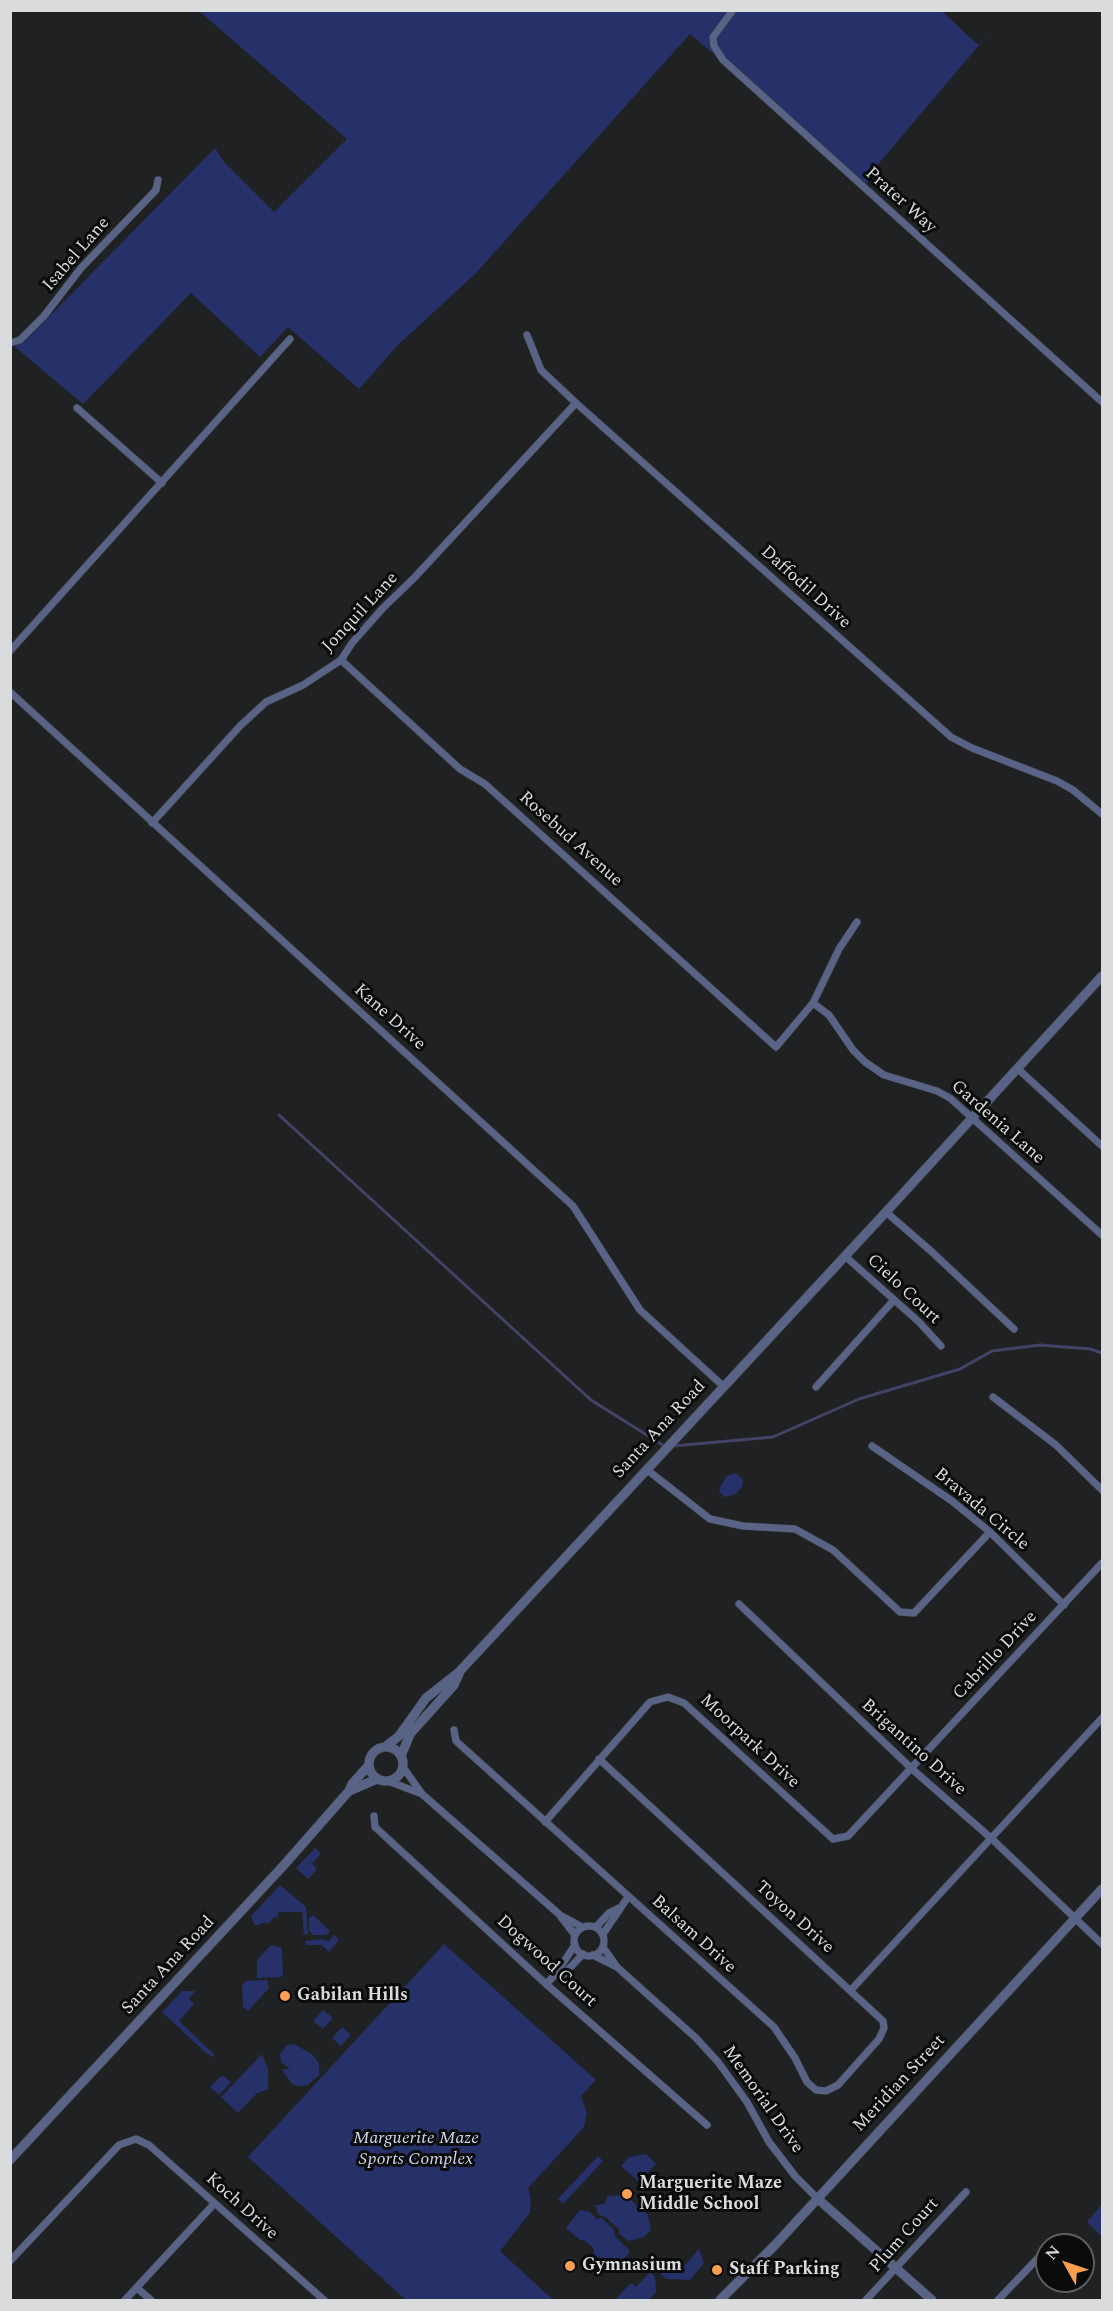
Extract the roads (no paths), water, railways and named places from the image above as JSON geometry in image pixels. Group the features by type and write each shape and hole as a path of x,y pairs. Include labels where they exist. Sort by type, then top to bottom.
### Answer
{"street":[{"name":"Prater Way","path":"733,10 713,37 715,50 723,60 1102,402"},
{"name":"Isabel Lane","path":"10,343 20,340 44,316 81,268 156,190 158,180"},
{"name":"Daffodil Drive","path":"527,335 541,370 951,736 972,748 1057,781 1073,790 1102,814"},
{"path":"10,651 290,339"},
{"name":"Jonquil Lane","path":"153,823 240,726 266,702 303,685 341,660 352,643 383,608 415,577 576,403"},
{"path":"77,408 162,483"},
{"name":"Rosebud Avenue","path":"341,660 460,769 485,784 776,1047 813,1003"},
{"name":"Kane Drive","path":"10,692 573,1206 640,1310 723,1386"},
{"path":"813,1003 839,948 857,922"},
{"name":"Santa Ana Road","path":"10,2160 284,1865 349,1791 352,1784 369,1765 372,1754 399,1736 426,1698 459,1672 1102,976"},
{"name":"Gardenia Lane","path":"813,1003 829,1015 853,1050 865,1062 884,1075 943,1094 1102,1235"},
{"path":"1017,1068 1102,1146"},
{"path":"886,1212 1014,1329"},
{"name":"Cielo Court","path":"845,1256 919,1322 941,1346"},
{"path":"816,1387 893,1300"},
{"path":"993,1396 1056,1445 1102,1490"},
{"name":"Bravada Circle","path":"872,1446 952,1501 990,1533 1064,1605"},
{"path":"646,1469 710,1519 743,1526 795,1529 833,1550 900,1612 914,1613 990,1533"},
{"name":"Cabrillo Drive","path":"912,1769 1102,1563"},
{"name":"Brigantino Drive","path":"739,1604 912,1769 992,1839 1102,1944"},
{"name":"Santa Ana Road","path":"401,1756 410,1734 454,1684 459,1672"},
{"name":"Moorpark Drive","path":"545,1822 650,1702 668,1697 684,1703 834,1839 848,1836 912,1769"},
{"path":"851,1990 1102,1718"},
{"name":"Balsam Drive","path":"454,1730 456,1741 774,2027 795,2058 807,2082"},
{"path":"384,1747 393,1748 401,1756 403,1767 422,1794 560,1914 582,1927 596,1927 603,1934"},
{"name":"Toyon Drive","path":"599,1759 883,2021 884,2028 879,2039 838,2085 826,2091 816,2090 807,2082"},
{"path":"369,1765 370,1771 377,1779 422,1794"},
{"path":"388,1781 398,1776 403,1767"},
{"name":"Santa Ana Road","path":"349,1791 377,1779"},
{"name":"Dogwood Court","path":"374,1816 375,1827 546,1984 707,2126"},
{"name":"Meridian Street","path":"720,2301 818,2199 1102,1889"},
{"path":"617,1967 603,1947 603,1934 628,1897"},
{"path":"596,1927 609,1913 621,1907"},
{"path":"546,1984 555,1975 575,1945 575,1935 560,1914"},
{"path":"575,1935 582,1927"},
{"path":"575,1945 583,1954 593,1955 617,1967"},
{"path":"593,1955 603,1947"},
{"path":"555,1975 564,1974 583,1954"},
{"name":"Memorial Drive","path":"617,1967 696,2038 718,2062 747,2102 769,2142 795,2176 932,2301"},
{"name":"Koch Drive","path":"10,2261 119,2145 136,2139 149,2145 324,2301"},
{"name":"Plum Court","path":"866,2301 966,2192"},
{"path":"125,2301 214,2204"},
{"path":"998,2301 1035,2261"},
{"path":"137,2288 151,2301"}],"waterway":[{"path":"279,1115 591,1400 666,1447"},
{"path":"673,1446 773,1437 859,1399 960,1369 992,1351 1040,1345 1090,1349 1102,1353"}],"place":[{"name":"Gabilan Hills","path":"285,1996"},
{"name":"Marguerite Maze Middle School","path":"627,2194"},
{"name":"Gymnasium","path":"570,2266"},
{"name":"Staff Parking","path":"717,2270"}],"park label":[{"name":"Marguerite Maze Sports Complex","path":"416,2149"}]}
